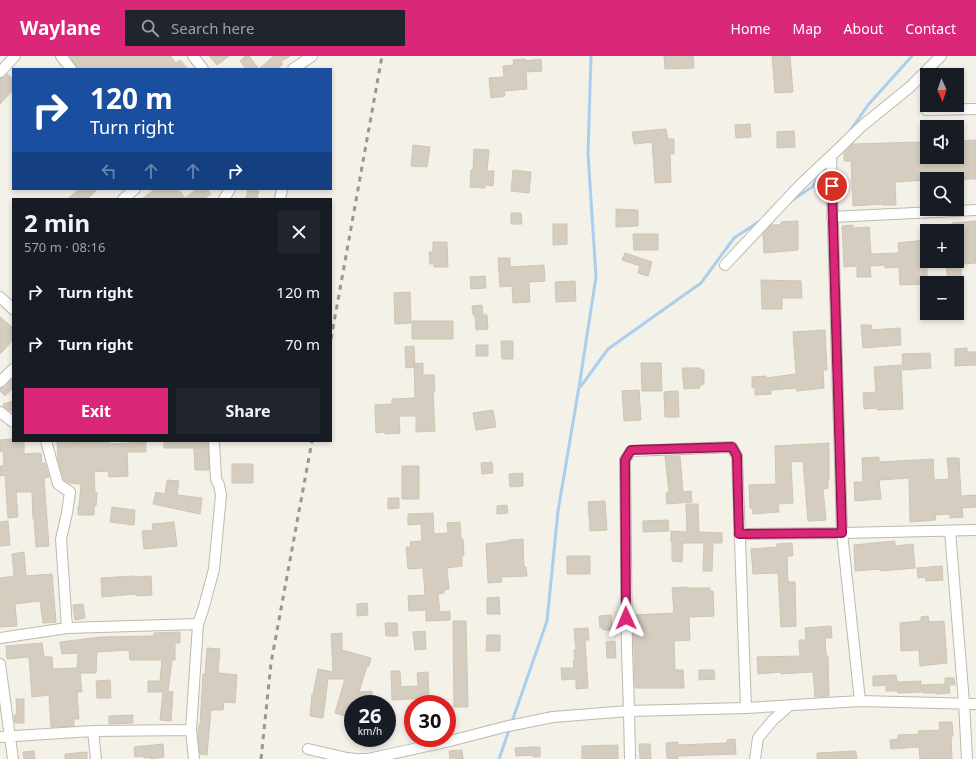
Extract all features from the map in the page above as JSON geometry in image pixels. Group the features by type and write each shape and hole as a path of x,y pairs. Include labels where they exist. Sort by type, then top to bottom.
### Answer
{"street":[{"path":"0,72 15,56"},
{"path":"61,56 70,68"},
{"path":"193,56 202,68"},
{"path":"294,68 312,56"},
{"path":"725,265 800,185 862,126 910,87 941,56"},
{"path":"964,109 976,109"},
{"path":"831,156 842,533 860,701"},
{"path":"123,198 134,190"},
{"path":"832,216 976,210"},
{"path":"0,297 12,307"},
{"path":"0,382 12,370"},
{"path":"0,412 12,421"},
{"path":"46,442 58,484 70,492 68,512 61,539 67,628"},
{"path":"195,759 191,730 198,624 214,569 221,495 220,485 216,479 214,442"},
{"path":"630,759 626,650 625,460 631,450 732,447 737,456 746,708"},
{"path":"739,534 976,530"},
{"path":"950,531 967,759"},
{"path":"0,638 67,628 198,624"},
{"path":"0,664 5,736 13,759"},
{"path":"362,759 450,742 515,724 553,717 629,711 746,708 860,701 976,704"},
{"path":"755,759 758,738 773,720 790,705"},
{"path":"5,736 93,731 191,730"},
{"path":"93,731 96,759"},
{"path":"308,749 358,759"}],"building":[{"path":"69,56 170,56 176,63 180,60 187,68 77,68"},
{"path":"209,56 229,56 217,65"},
{"path":"245,56 249,56 258,68 245,68 240,61"},
{"path":"274,56 290,56 281,62 283,64 278,68 260,68"},
{"path":"664,56 693,56 694,68 665,69"},
{"path":"772,56 790,56 793,92 775,93"},
{"path":"525,59 525,61 541,59 542,71 526,72 527,89 504,91 505,96 491,98 489,78 504,77 503,66 514,65 513,60"},
{"path":"7,74 12,78 12,91 0,104 0,78"},
{"path":"750,124 751,137 736,138 735,125"},
{"path":"666,129 668,139 674,139 674,154 670,154 671,182 655,183 652,142 634,144 632,132"},
{"path":"794,131 795,147 777,148 777,132"},
{"path":"976,140 976,179 964,179 964,172 920,172 920,180 895,182 896,205 882,204 853,206 851,161 844,161 844,153 852,144 920,142 920,164 964,164 964,141"},
{"path":"413,145 430,147 427,167 411,166"},
{"path":"474,149 489,150 487,171 494,171 493,186 485,185 485,188 470,187 471,170 473,170"},
{"path":"513,170 531,172 529,193 511,191"},
{"path":"78,190 97,190 88,198 69,198"},
{"path":"154,190 179,190 185,198 143,198"},
{"path":"196,190 208,190 211,194 205,198 185,198"},
{"path":"248,190 259,190 257,198 246,198"},
{"path":"616,209 638,210 638,226 616,227"},
{"path":"511,213 521,213 522,224 511,224"},
{"path":"798,221 798,250 764,253 763,234 771,225 781,225 781,222"},
{"path":"976,221 976,263 964,264 964,224 952,223"},
{"path":"553,224 567,224 567,244 553,245"},
{"path":"853,225 853,228 869,227 871,254 899,253 898,243 920,241 920,268 927,268 927,276 920,276 920,284 900,285 899,267 885,268 885,265 870,266 871,277 857,277 857,266 844,267 842,226"},
{"path":"633,234 658,234 658,250 634,250"},
{"path":"433,242 447,242 448,267 434,267 434,264 430,264 429,252 433,252"},
{"path":"625,253 652,262 648,276 638,273 640,266 622,260"},
{"path":"498,258 510,258 510,267 544,265 545,281 529,282 530,302 513,303 512,286 500,287"},
{"path":"947,268 961,268 962,276 947,276"},
{"path":"485,276 486,288 471,289 470,277"},
{"path":"761,280 801,281 802,298 782,298 782,309 762,309"},
{"path":"575,281 576,301 556,302 555,282"},
{"path":"410,292 411,323 395,324 394,293"},
{"path":"482,305 483,315 487,315 488,329 476,330 475,315 473,315 472,306"},
{"path":"0,317 12,327 12,341 0,354"},
{"path":"412,321 453,321 453,339 412,339"},
{"path":"861,325 871,325 872,330 900,328 901,345 863,348"},
{"path":"825,330 827,370 823,370 824,388 797,391 796,388 771,390 771,394 755,395 755,387 752,388 752,377 766,376 766,378 796,374 793,332"},
{"path":"501,341 513,341 513,359 502,359"},
{"path":"476,345 488,345 488,356 476,356"},
{"path":"414,346 415,367 406,368 405,347"},
{"path":"967,348 967,352 976,352 976,365 955,366 955,349"},
{"path":"930,353 931,368 903,370 902,354"},
{"path":"423,363 423,375 434,375 435,391 433,391 435,431 416,432 416,416 399,416 400,433 376,433 375,405 392,404 392,399 415,398 414,364"},
{"path":"641,363 661,363 662,391 642,391"},
{"path":"901,365 903,409 864,409 863,393 876,392 874,367"},
{"path":"682,368 700,368 700,370 704,370 704,384 700,385 700,388 684,389"},
{"path":"12,379 12,389 5,396 0,391 0,388 5,387"},
{"path":"639,390 641,420 624,421 622,391"},
{"path":"678,391 679,417 665,417 664,392"},
{"path":"12,401 12,411 4,407 3,404"},
{"path":"493,410 496,427 476,430 473,413"},
{"path":"12,439 12,442 24,442 24,454 41,453 42,464 45,463 49,477 44,478 49,546 36,547 32,492 16,492 18,517 8,518 5,475 0,476 0,466 4,466 3,451 0,452 0,440"},
{"path":"57,442 110,442 110,444 146,442 146,452 127,452 128,476 109,477 108,471 94,472 95,492 97,493 96,506 94,505 94,515 78,515 81,484 69,483 64,480 58,460"},
{"path":"164,442 208,442 209,470 195,470 194,448 164,448"},
{"path":"829,443 828,488 823,489 826,520 808,521 803,461 791,462 793,503 778,504 779,512 753,514 752,508 750,508 749,485 776,484 775,446"},
{"path":"665,456 680,456 683,492 691,491 692,502 667,504 666,493 669,493"},
{"path":"879,457 879,462 933,459 934,480 949,479 947,458 959,458 961,496 976,495 976,507 962,508 963,517 950,518 950,514 935,515 936,520 910,522 909,478 879,480 881,499 855,501 854,482 863,482 862,458"},
{"path":"492,462 493,473 482,474 481,463"},
{"path":"232,464 253,464 253,483 232,483"},
{"path":"402,466 419,466 419,499 402,499"},
{"path":"523,473 523,486 510,487 509,474"},
{"path":"167,480 179,481 177,495 202,498 200,514 153,504 156,492 165,494"},
{"path":"388,498 399,498 399,508 388,509"},
{"path":"605,501 607,530 590,531 588,502"},
{"path":"686,504 698,504 699,532 722,533 722,543 713,543 712,571 703,571 704,543 683,543 682,562 672,561 671,531 687,532"},
{"path":"507,505 508,513 497,514 497,506"},
{"path":"112,507 135,510 134,525 110,522"},
{"path":"433,513 434,534 448,533 447,523 460,522 461,539 463,539 464,555 462,556 462,566 447,568 449,589 444,590 444,593 438,594 440,612 450,611 450,620 426,621 426,610 409,611 408,596 425,595 423,568 408,569 406,547 411,547 410,542 422,541 421,524 408,525 408,514"},
{"path":"668,520 669,531 643,532 643,521"},
{"path":"8,521 10,545 0,546 0,522"},
{"path":"174,522 177,546 144,549 142,531 153,530 152,524"},
{"path":"523,539 524,567 526,567 527,576 501,577 502,582 488,583 486,544"},
{"path":"895,541 895,546 913,544 915,568 881,571 881,569 855,571 854,545"},
{"path":"792,543 793,556 787,556 788,582 795,582 796,626 781,627 778,573 753,574 751,549 777,547 777,544"},
{"path":"24,552 26,576 52,574 56,622 43,623 40,601 15,604 17,626 0,627 0,578 14,576 12,554"},
{"path":"567,556 590,556 590,574 567,574"},
{"path":"942,566 943,580 926,581 925,577 918,578 917,568"},
{"path":"151,576 152,595 137,596 136,594 102,597 101,578"},
{"path":"672,588 710,588 710,591 713,591 714,616 689,617 690,640 674,641 675,670 683,670 684,688 635,688 633,615 674,613"},
{"path":"499,597 500,614 487,614 487,598"},
{"path":"367,603 368,615 357,616 357,604"},
{"path":"83,604 85,618 75,620 73,605"},
{"path":"611,615 612,630 603,630 602,627 600,628 599,616"},
{"path":"928,616 929,622 944,621 947,663 920,666 919,650 901,651 900,623 921,621 921,617"},
{"path":"453,621 466,621 468,707 456,707 456,695 454,695"},
{"path":"385,623 397,623 398,636 386,636"},
{"path":"831,626 832,638 825,638 826,656 828,656 829,696 815,697 813,672 758,674 757,657 800,656 799,640 806,640 805,628"},
{"path":"588,628 589,640 585,640 588,688 576,689 576,679 562,680 561,668 574,668 574,650 576,650 574,629"},
{"path":"425,631 426,649 415,650 413,632"},
{"path":"180,632 180,643 175,643 175,660 172,660 168,691 173,692 171,721 160,720 163,692 148,692 148,681 160,681 162,660 130,660 129,650 97,652 96,673 80,673 82,692 77,692 79,719 74,719 74,726 51,727 49,695 32,697 29,657 7,659 6,646 42,643 44,657 52,657 53,669 77,668 78,653 62,654 60,642 101,637 154,636 154,633"},
{"path":"342,633 342,650 371,658 359,692 372,691 372,695 344,695 344,716 335,713 345,679 328,679 323,718 310,716 312,694 313,695 318,669 333,672 331,634"},
{"path":"487,635 500,635 500,651 486,651"},
{"path":"615,641 616,658 607,658 606,642"},
{"path":"207,648 220,649 218,673 237,675 235,703 224,702 223,710 211,710 207,755 200,754 198,735 203,674 205,674"},
{"path":"699,670 714,670 715,679 699,680"},
{"path":"391,671 400,671 401,687 418,686 417,673 428,672 429,695 404,695 404,699 396,700 396,695 392,695"},
{"path":"896,675 897,682 921,681 921,692 898,693 898,691 886,691 886,685 873,686 873,676"},
{"path":"945,678 954,678 955,685 949,685 950,693 922,693 922,685 945,684"},
{"path":"110,680 111,698 97,698 96,681"},
{"path":"16,699 24,699 24,723 15,723 14,715 17,715"},
{"path":"133,715 133,723 109,724 109,716"},
{"path":"939,722 952,722 952,759 920,759 919,747 891,749 890,740 898,739 898,735 919,734 918,731 940,730"},
{"path":"735,739 736,754 678,756 678,759 667,759 666,743 678,742 678,745 727,743 727,740"},
{"path":"163,744 164,757 150,759 150,757 144,758 143,756 135,757 134,747"},
{"path":"639,744 650,744 651,759 640,759"},
{"path":"618,745 618,759 582,759 582,746"},
{"path":"540,747 540,757 533,757 533,755 516,756 515,748"},
{"path":"462,750 463,759 450,759 449,751"},
{"path":"34,751 35,759 24,759 23,752"},
{"path":"856,751 857,759 817,759 817,753"},
{"path":"87,752 87,759 65,759 65,754"}],"waterway":[{"path":"499,759 547,621 558,511 596,277 588,154 591,56"},
{"path":"850,131 868,105 912,56"},
{"path":"791,201 812,187 827,166"},
{"path":"581,386 608,349 701,283 734,238 760,221"}],"railway":[{"path":"332,333 382,56"},
{"path":"261,759 271,663 312,442"}],"route":[{"path":"626,618 625,460 631,450 732,447 737,456 739,534 842,533 832,186"}]}
